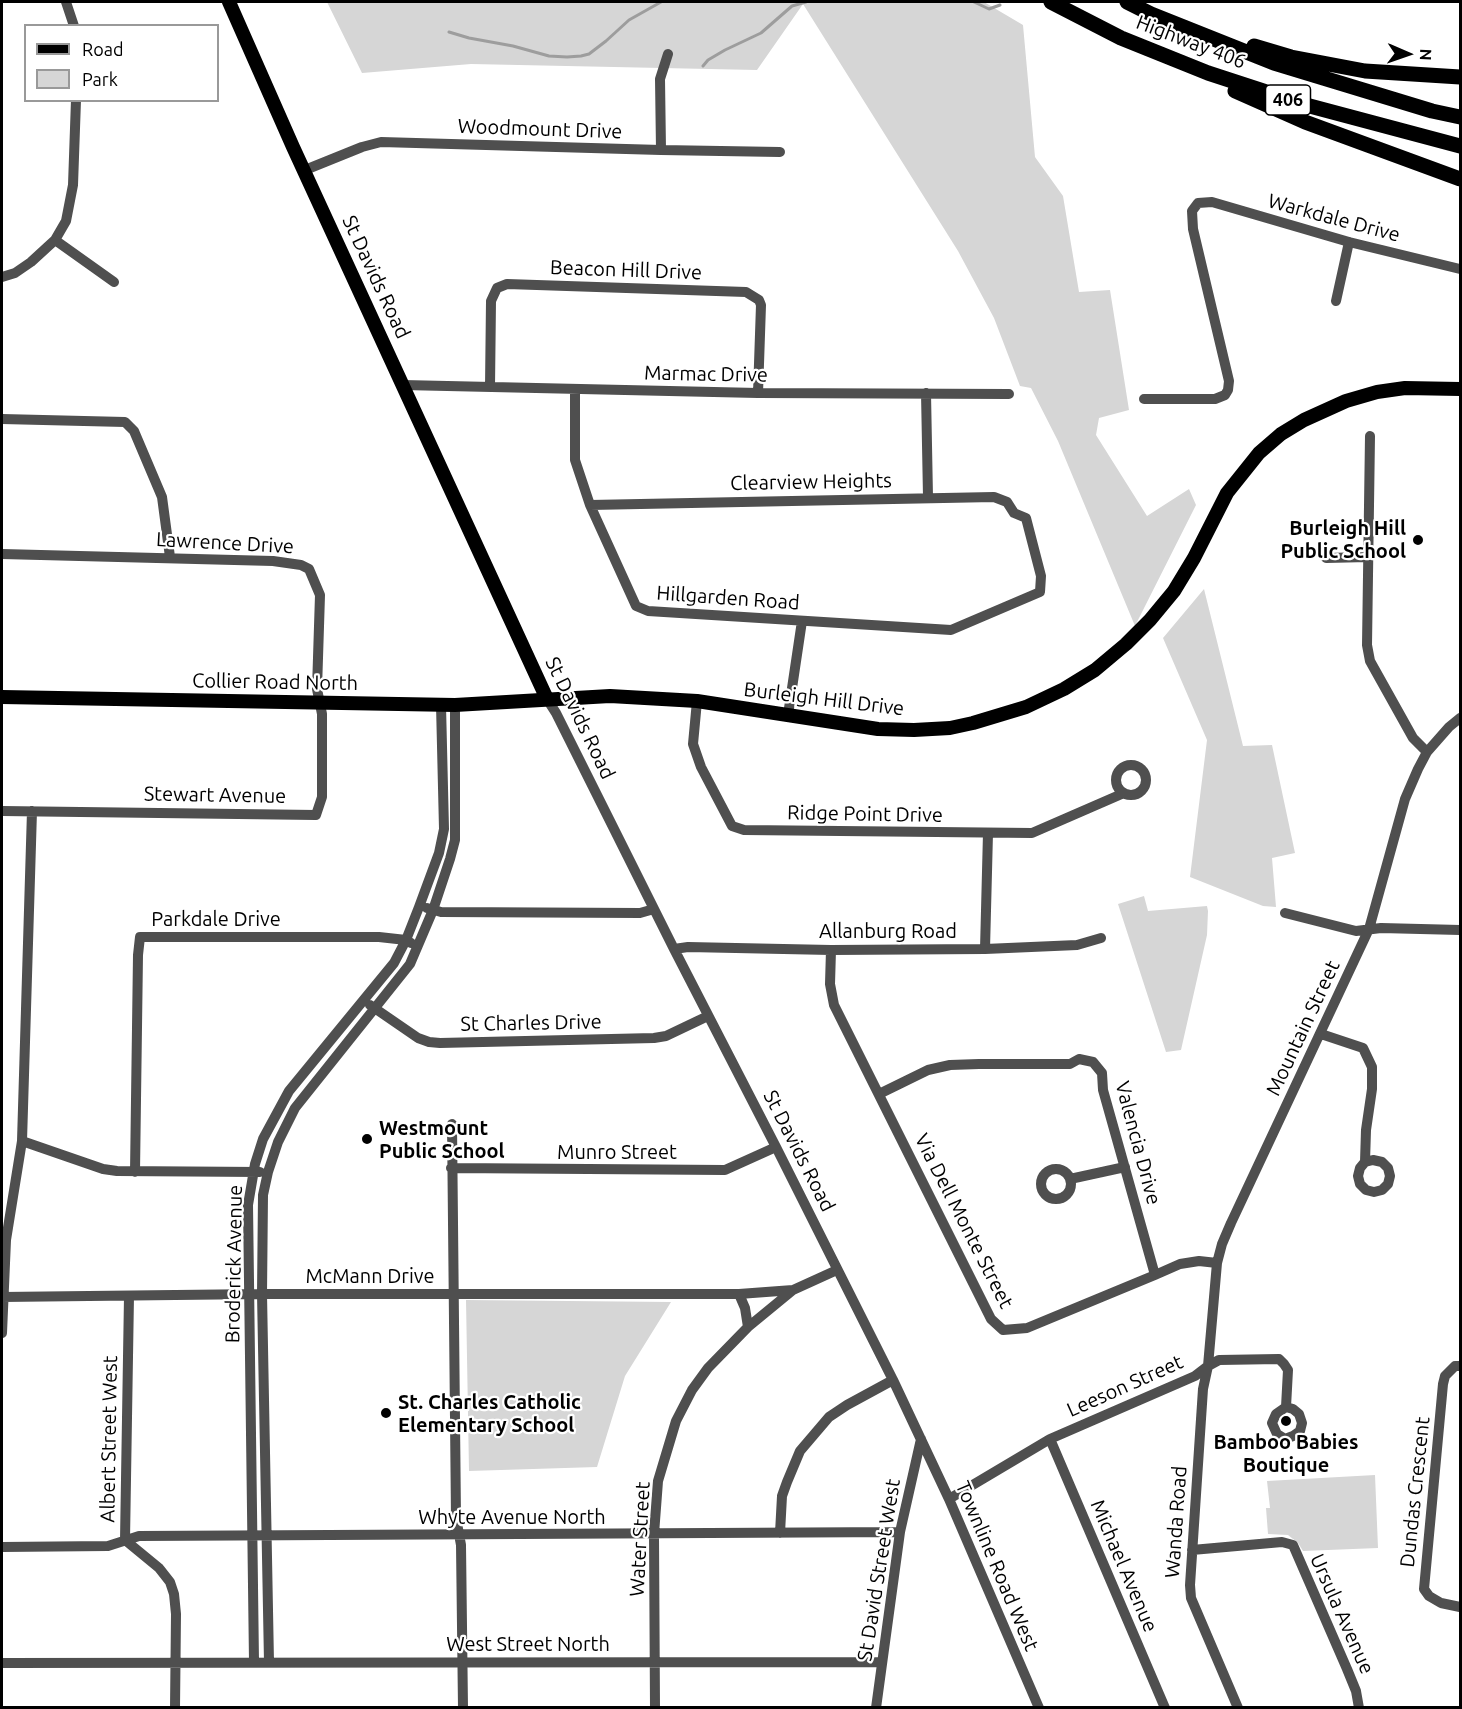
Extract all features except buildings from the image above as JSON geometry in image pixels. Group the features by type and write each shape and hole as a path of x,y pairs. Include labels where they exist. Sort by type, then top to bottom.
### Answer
{"highway":[{"name":"Highway 406","path":"1051,2 1120,38 1208,73 1306,105 1461,146"},
{"name":"Highway 406","path":"1127,2 1151,14 1274,63 1432,111 1461,117"},
{"path":"1151,14 1291,57 1365,71 1461,77"},
{"path":"1120,38 1305,122 1461,178"}],"main road":[{"name":"St Davids Road","path":"229,2 547,699"},
{"name":"Burleigh Hill Drive","path":"547,699 610,696 697,701 878,729 914,730 950,728 1026,708 1095,670 1150,620 1174,591 1194,558 1227,492 1259,453 1281,434 1304,420 1346,401 1377,392 1405,388 1461,389"},
{"name":"Collier Road North","path":"2,697 441,705 547,699"}],"street":[{"path":"66,2 73,24"},
{"path":"661,150 660,79 668,54"},
{"path":"2,277 15,273 32,262 56,240 66,221 73,185 76,102"},
{"name":"Woodmount Drive","path":"305,170 362,147 381,142 780,152"},
{"name":"Warkdale Drive","path":"1144,399 1215,399 1225,395 1228,390 1229,381 1193,230 1192,211 1198,203 1212,202 1349,242 1461,269"},
{"path":"56,240 114,282"},
{"path":"1336,301 1349,242"},
{"name":"Beacon Hill Drive","path":"490,387 491,301 497,288 507,284 746,292 759,300 761,305 758,393"},
{"name":"Marmac Drive","path":"404,385 758,393 1009,394"},
{"name":"Hillgarden Road","path":"575,390 575,460 590,505 636,606 648,611 951,630 1040,592"},
{"path":"926,393 928,497"},
{"path":"2,419 125,422 134,431 162,497 170,557"},
{"path":"1370,436 1367,645 1370,661 1413,738 1427,752"},
{"name":"Clearview Heights","path":"590,505 994,497 1007,502 1014,513 1026,518 1041,576 1040,592"},
{"name":"Lawrence Drive","path":"2,555 170,557 273,561 301,565 309,569 320,595 317,689 320,703"},
{"path":"1326,558 1368,557"},
{"path":"788,715 802,621"},
{"name":"St Davids Road","path":"547,699 776,1147 921,1439"},
{"name":"Ridge Point Drive","path":"697,701 693,744 701,768 732,826 744,830 1037,832 1124,793"},
{"name":"Stewart Avenue","path":"2,811 316,814 322,797 320,703"},
{"name":"Broderick Avenue","path":"254,1662 248,1205 257,1156 263,1139 289,1091 394,963 420,907 441,846 444,829 441,705"},
{"name":"Broderick Avenue","path":"269,1662 262,1294 263,1195 278,1142 295,1108 403,975 433,910 455,840 455,705"},
{"name":"Mountain Street","path":"1208,1366 1217,1263 1222,1244 1369,929 1405,799 1418,769 1427,752 1449,727 1461,718"},
{"path":"2,1333 6,1240 22,1141 32,812"},
{"path":"985,949 988,833"},
{"path":"420,907 441,912 640,913 654,909"},
{"path":"1285,913 1356,931 1369,929 1461,930"},
{"name":"Parkdale Drive","path":"135,1172 140,937 379,937 406,940 418,945"},
{"name":"Allanburg Road","path":"674,949 687,947 831,950 985,949 1077,945 1101,938"},
{"name":"Via Dell Monte Street","path":"831,950 830,984 834,1005 991,1319 1003,1330 1027,1328 1180,1264 1199,1261 1217,1263"},
{"name":"St Charles Drive","path":"364,999 418,1038 440,1043 654,1038 666,1036 708,1016"},
{"path":"1321,1034 1363,1048 1372,1067 1365,1162"},
{"name":"Valencia Drive","path":"879,1094 928,1070 950,1065 1070,1064 1080,1059 1093,1062 1102,1073 1103,1090 1155,1275"},
{"path":"452,1124 456,1518 461,1545 463,1707"},
{"path":"22,1141 103,1169 135,1172 268,1172"},
{"name":"Munro Street","path":"451,1168 725,1170 776,1147"},
{"path":"1070,1179 1125,1167"},
{"name":"Water Street","path":"655,1707 654,1534 658,1481 676,1421 708,1368 748,1326 793,1290 837,1270"},
{"name":"McMann Drive","path":"2,1297 250,1294 739,1294 793,1290"},
{"path":"739,1294 745,1308 748,1326"},
{"name":"Albert Street West","path":"129,1296 125,1540 159,1568 170,1582 174,1594 176,1614 175,1707"},
{"name":"Leeson Street","path":"949,1499 1050,1439 1195,1376 1219,1360 1279,1359 1288,1370 1286,1407"},
{"name":"Wanda Road","path":"1208,1366 1203,1389 1191,1598 1238,1707"},
{"name":"Dundas Crescent","path":"1461,1366 1455,1366 1445,1376 1443,1384 1424,1589 1429,1596 1441,1603 1461,1607"},
{"path":"780,1533 782,1496 800,1451 811,1436 829,1417 893,1380"},
{"name":"Townline Road West","path":"921,1439 1039,1707"},
{"name":"St David Street West","path":"876,1707 900,1532 921,1439"},
{"name":"Michael Avenue","path":"1050,1439 1165,1707"},
{"name":"Whyte Avenue North","path":"2,1547 108,1546 139,1536 900,1532"},
{"name":"Ursula Avenue","path":"1192,1550 1282,1542 1293,1545 1356,1691 1359,1707"},
{"name":"West Street North","path":"2,1663 882,1662"}],"green space":[{"path":"327,2 984,2 1023,25 1035,157 1063,196 1079,292 1110,290 1129,410 1099,418 1096,435 1147,516 1189,489 1196,505 1135,626 1058,441 1031,388 1020,386 994,318 958,251 803,4 757,70 471,64 362,73"},
{"path":"1204,589 1243,746 1272,745 1295,853 1272,858 1276,907 1263,906 1190,877 1207,740 1163,638"},
{"path":"1144,896 1148,911 1207,906 1207,935 1181,1050 1166,1052 1118,904"},
{"path":"466,1300 671,1302 625,1376 597,1467 469,1471"},
{"path":"1375,1475 1378,1548 1303,1551 1298,1543 1288,1535 1268,1534 1266,1508 1270,1508 1267,1481"}],"waterway":[{"path":"449,32 549,56 581,56 589,54 629,20 661,2"},
{"path":"703,66 708,60 725,50 761,33 792,6 806,2"},
{"path":"974,2 989,9 1000,5"}],"place":[{"name":"Burleigh Hill Public School","path":"1418,540"},
{"name":"Westmount Public School","path":"367,1139"},
{"name":"St. Charles Catholic Elementary School","path":"386,1413"},
{"name":"Bamboo Babies Boutique","path":"1286,1421"}]}
